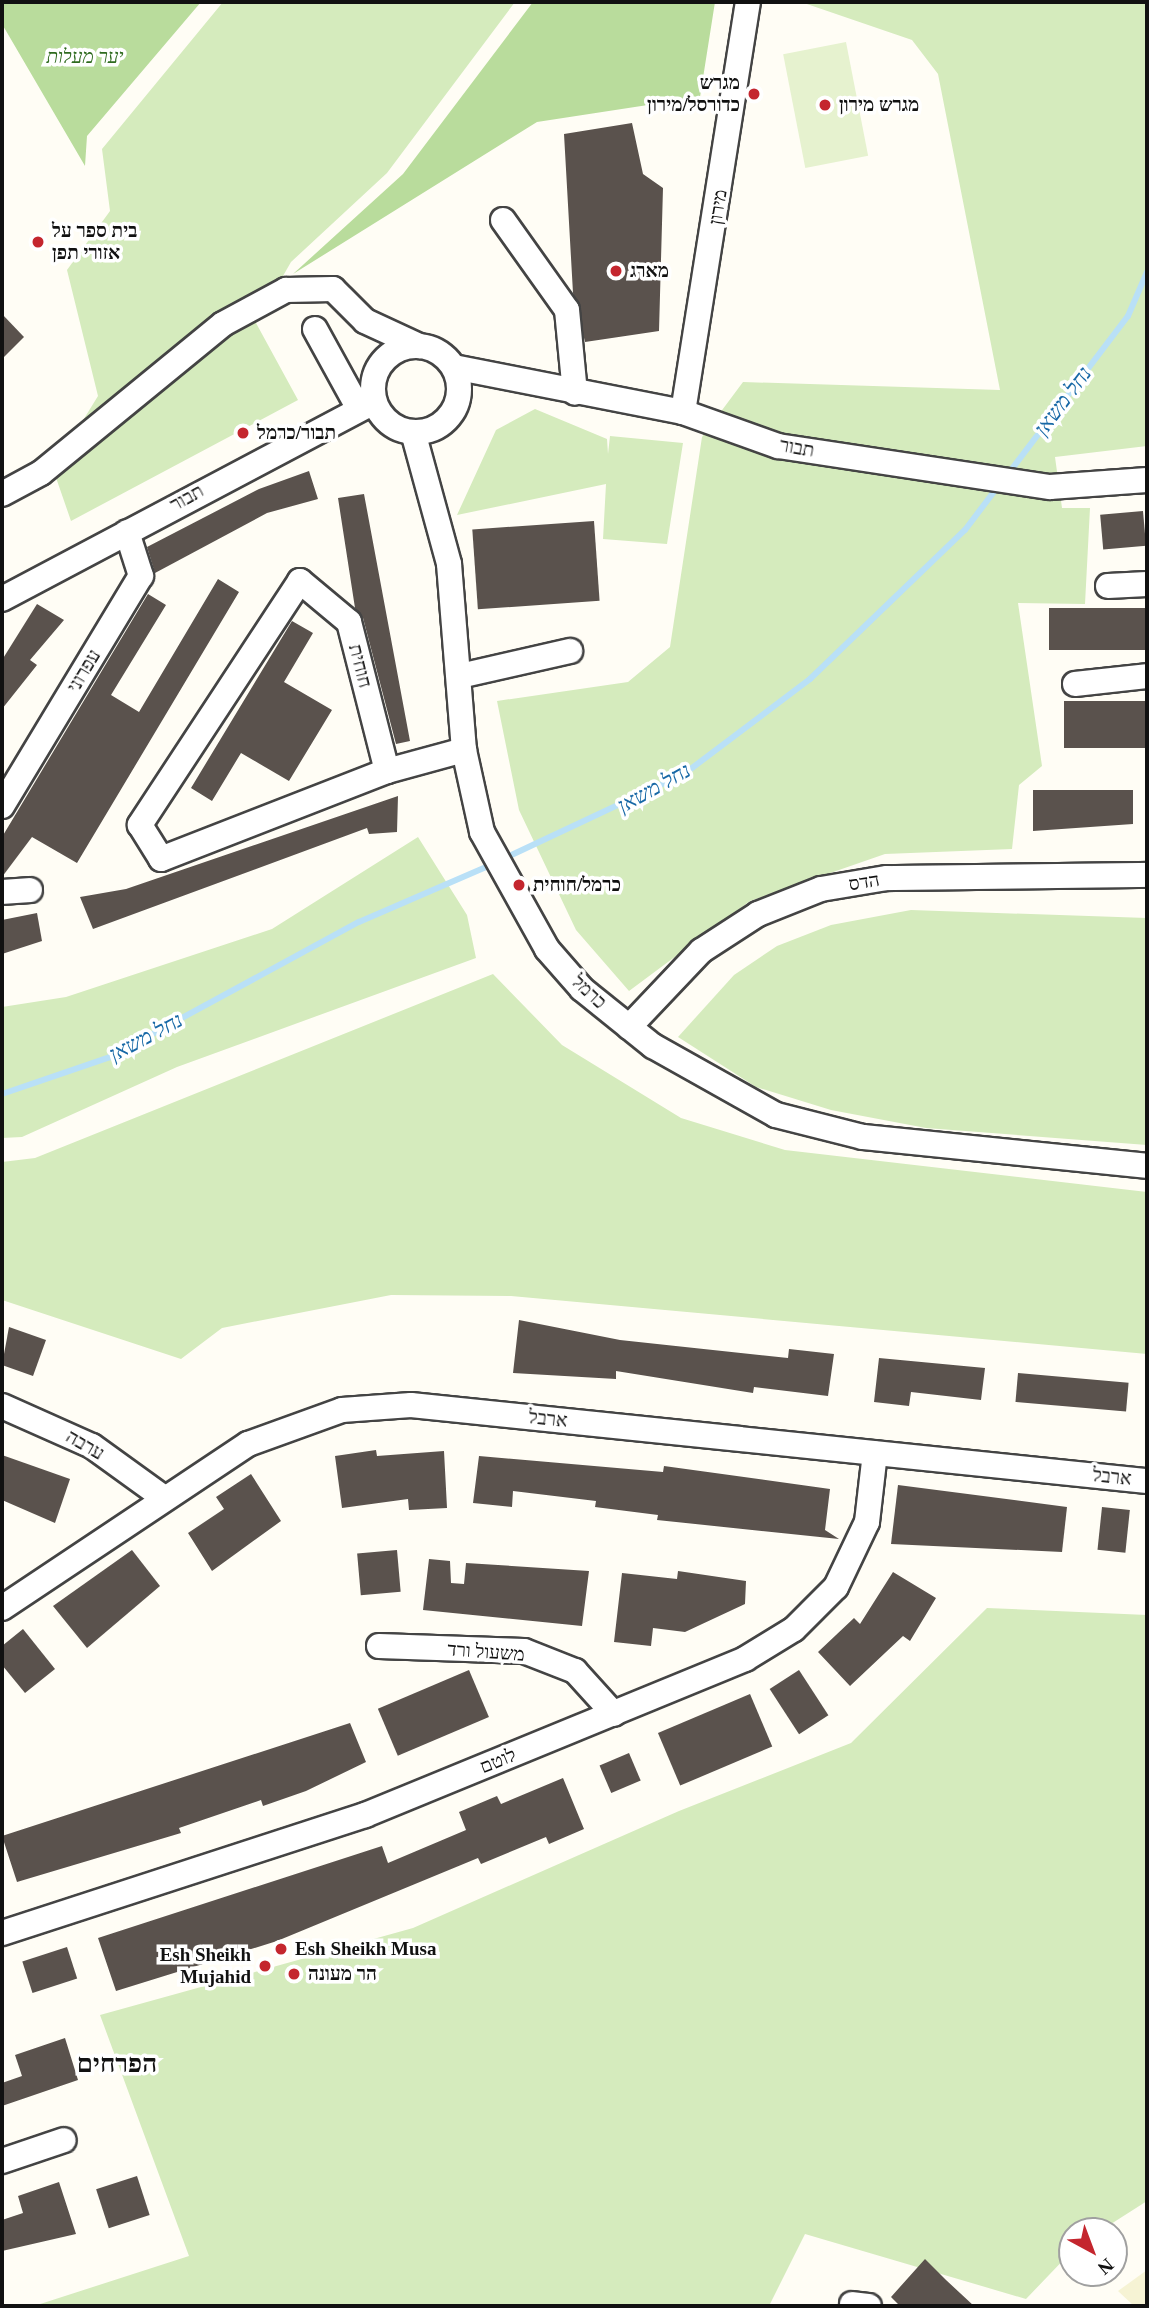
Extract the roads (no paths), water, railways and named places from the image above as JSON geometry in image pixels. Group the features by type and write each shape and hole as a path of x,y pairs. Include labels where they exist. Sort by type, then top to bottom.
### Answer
{"street":[{"name":"מירון","path":"683,412 748,2"},
{"path":"503,220 567,310 575,393"},
{"path":"2,494 41,472 253,303 310,285 333,289 365,321 419,346 454,367 459,393 449,417 413,432 389,424 366,406 315,329"},
{"path":"365,321 375,374"},
{"path":"366,406 375,374 392,353 419,346"},
{"name":"תבור","path":"454,367 575,393 683,412 778,446 1050,487 1147,480"},
{"name":"תבור","path":"2,599 366,406"},
{"name":"כרמל","path":"413,432 449,564 464,751 482,832 547,949 582,989 629,1027 720,1089 776,1115 863,1137 1147,1166"},
{"name":"עפרוני","path":"2,806 141,576 127,532"},
{"name":"חוחית","path":"300,581 349,622 387,771 161,859 140,825 300,581"},
{"path":"1108,586 1147,584"},
{"path":"460,676 570,651"},
{"path":"1075,684 1147,676"},
{"path":"387,771 464,751"},
{"name":"הדס","path":"629,1027 701,951 758,914 821,889 887,878 1147,875"},
{"path":"2,892 30,890"},
{"name":"ארבל","path":"2,1608 161,1496 291,1423 342,1410 411,1405 1147,1481"},
{"name":"ערבה","path":"2,1406 92,1446 161,1496"},
{"name":"לוטם","path":"2,1933 365,1815 745,1659 794,1629 836,1587 867,1522 875,1453"},
{"name":"משעול ורד","path":"379,1646 524,1651 575,1671 614,1714"},
{"path":"2,2161 65,2140"}],"waterway":[{"name":"נחל משאן","path":"1008,474 1128,316 1147,272"},
{"name":"נחל משאן","path":"503,859 684,774 810,679 965,530 999,485"},
{"name":"נחל משאן","path":"2,1094 110,1057 359,922 493,864"}],"place":[{"name":"מגרש כדורסל/מירון","path":"754,94"},
{"name":"מגרש מירון","path":"825,105"},
{"name":"בית ספר על אזורי תפן","path":"38,242"},
{"name":"מארג","path":"616,271"},
{"name":"תבור/כרמל","path":"243,433"},
{"name":"כרמל/חוחית","path":"519,885"},
{"name":"Esh Sheikh Musa","path":"281,1949"},
{"name":"Esh Sheikh Mujahid","path":"265,1966"},
{"name":"הר מעונה","path":"294,1974"}],"district":[{"name":"הפרחים","path":"117,2064"}],"park label":[{"name":"יער מעלות","path":"85,57"}]}
